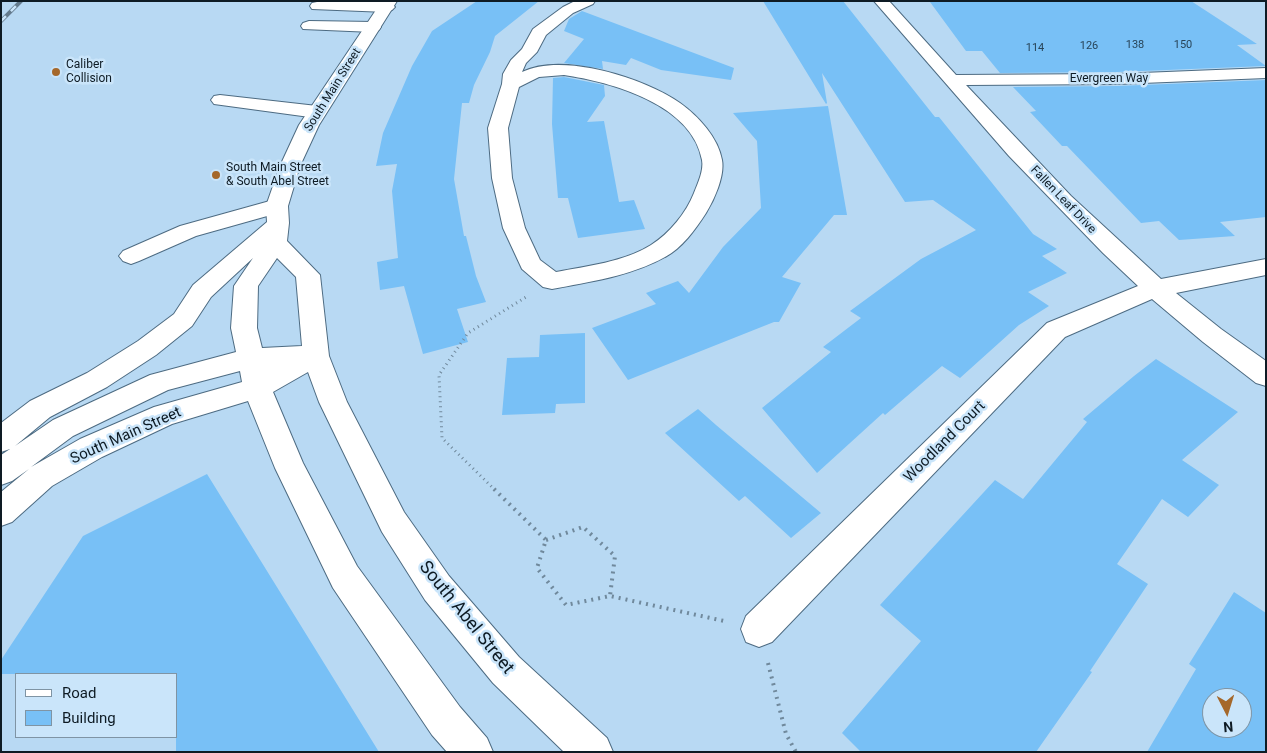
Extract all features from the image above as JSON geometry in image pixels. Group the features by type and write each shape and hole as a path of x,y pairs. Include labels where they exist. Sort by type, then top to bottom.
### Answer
{"street":[{"path":"511,84 535,72 564,70 587,72 640,87 680,111 701,133 713,161 704,197 690,222 657,252 601,271 552,281 530,264 514,228 502,178 498,128 511,84 512,74 519,60 529,52 539,32 568,10 588,1"},
{"name":"Fallen Leaf Drive","path":"881,1 1103,242 1154,289 1266,376"},
{"path":"317,6 388,4"},
{"name":"South Main Street","path":"254,373 244,328 246,286 277,224 290,166 309,124 388,4"},
{"path":"309,26 373,27"},
{"path":"529,52 542,63 564,70"},
{"name":"Evergreen Way","path":"952,80 1126,79 1266,73"},
{"path":"220,100 317,112"},
{"path":"131,256 188,231 277,224"},
{"path":"277,224 308,275 316,356"},
{"path":"1,440 40,409 97,380 147,348 183,320 202,292 277,224"},
{"name":"Woodland Court","path":"759,628 1056,330 1154,289 1266,267"},
{"name":"South Main Street","path":"1,512 41,477 92,448 254,373 316,356"},
{"name":"South Abel Street","path":"316,356 333,402 393,522 437,588 506,670 592,752"},
{"path":"254,373 290,468 345,577 446,721 473,752"},
{"name":"South Main Street","path":"1,472 64,428 160,382 254,373"}],"path":[{"path":"546,540 442,438 439,375 468,333 552,281"},
{"path":"546,540 583,527 615,556 610,596"},
{"path":"546,540 537,568 566,605 610,596 759,628 786,734 796,752"}],"building":[{"path":"477,1 539,1 495,36 490,52 474,85 469,103 462,103 454,179 464,236 466,236 476,276 486,302 457,309 468,342 423,354 404,286 380,290 377,262 398,258 392,191 397,164 376,166 383,133 412,66 432,31"},
{"path":"763,1 843,1 935,117 939,117 1033,234 1057,249 1042,256 1067,273 1028,292 1049,306 1019,325 960,378 942,366 885,415 883,413 817,473 762,408 831,352 823,347 861,318 850,311 921,259 976,230 933,200 905,202 822,73 826,104"},
{"path":"1191,1 1257,44 1237,45 1266,66 1117,72 1000,73 982,51 966,51 930,2"},
{"path":"582,11 734,68 731,80 661,70 631,58 626,65 602,61 603,69 564,63 584,39 564,31 569,19"},
{"path":"564,77 604,85 605,96 587,122 604,121 619,202 634,200 645,229 578,238 568,198 558,198 552,124 553,78"},
{"path":"1266,80 1266,217 1220,222 1235,236 1179,240 1159,221 1141,223 1067,146 1062,146 1030,112 1036,111 1013,87 1117,86"},
{"path":"828,106 847,215 834,215 782,277 801,283 779,322 774,322 628,380 592,328 656,304 646,293 678,281 689,293 723,247 761,208 757,141 733,113"},
{"path":"585,333 585,403 556,404 555,413 502,415 507,358 539,357 540,335"},
{"path":"1156,359 1238,412 1182,460 1219,485 1188,517 1162,499 1117,564 1148,584 1090,671 1092,672 1036,752 861,752 842,733 921,641 880,605 995,480 1023,499 1087,422 1083,419"},
{"path":"698,409 821,513 791,538 745,496 739,501 665,433"},
{"path":"207,474 379,752 176,752 176,738 178,738 178,673 1,674 1,660 83,536"},
{"path":"1234,592 1266,613 1266,752 1147,752 1196,669 1189,664"}],"railway":[{"path":"1,21 21,1"}],"place":[{"name":"Caliber Collision","path":"56,72"},
{"name":"South Main Street & South Abel Street","path":"216,175"}]}
